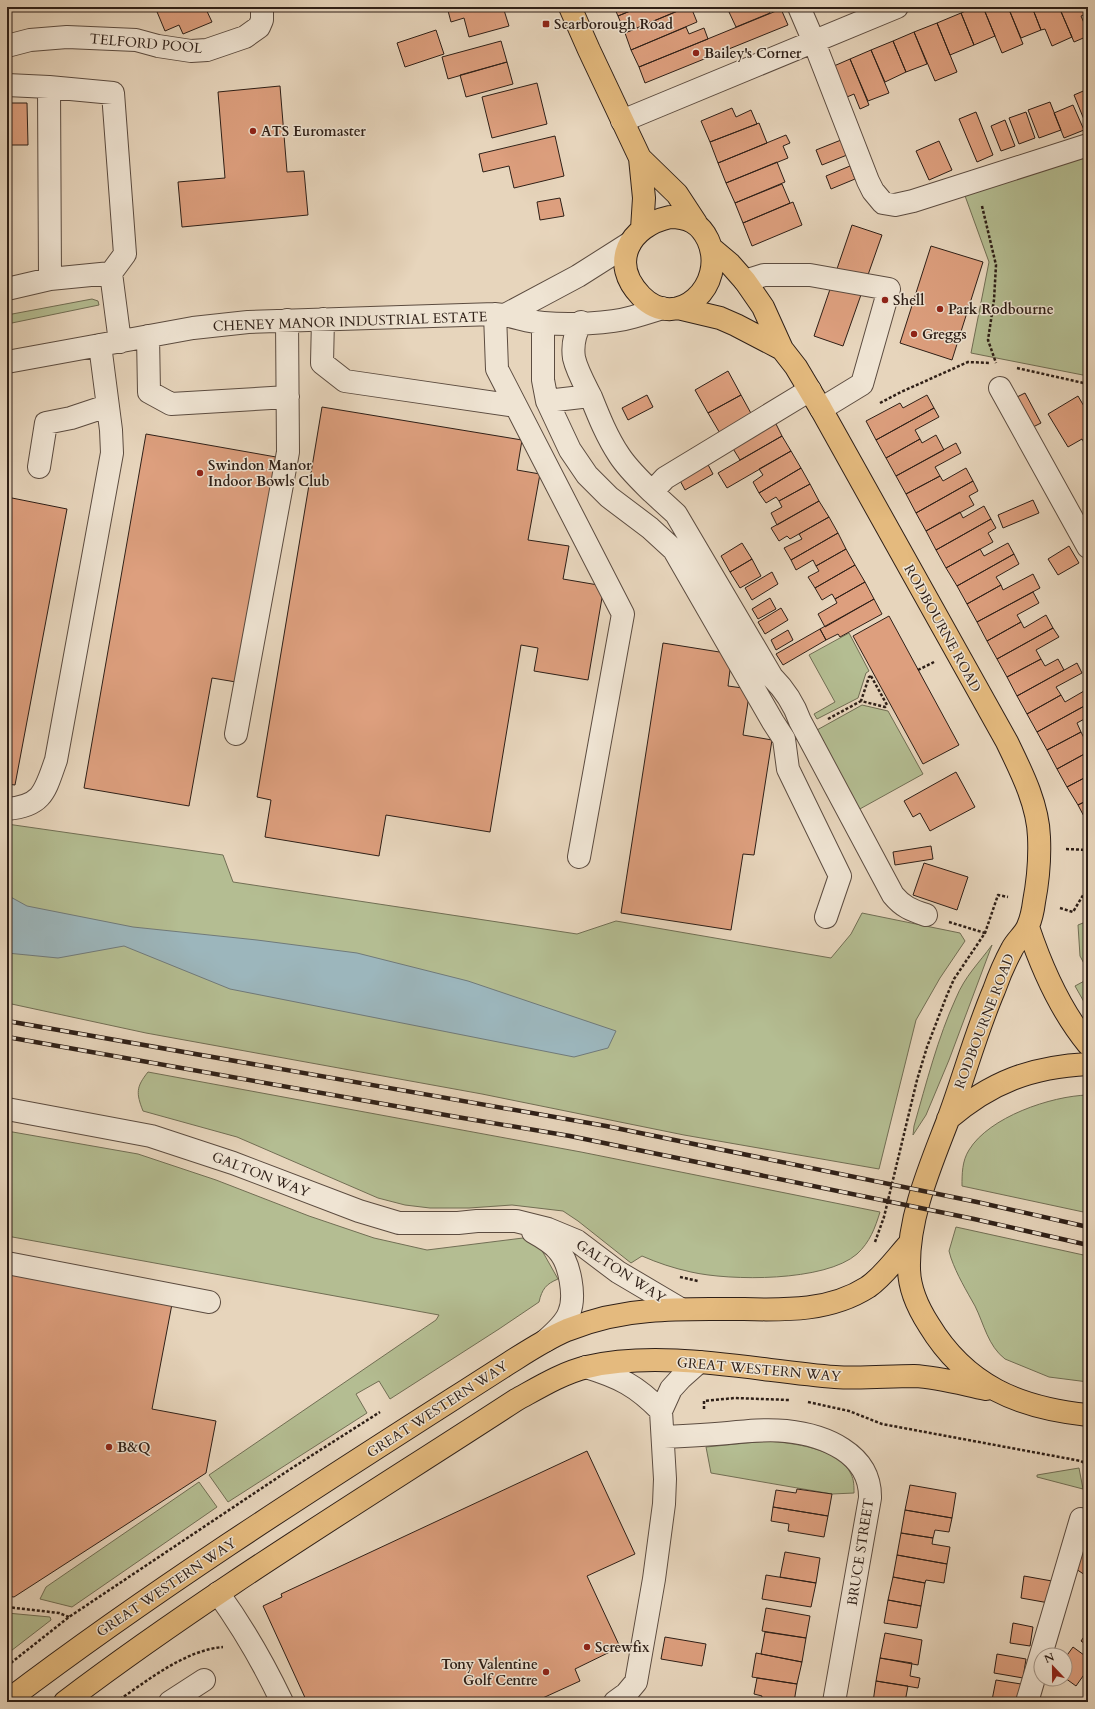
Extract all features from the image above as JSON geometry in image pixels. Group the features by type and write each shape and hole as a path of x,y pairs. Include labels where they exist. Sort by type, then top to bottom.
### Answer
{"main road":[{"path":"570,7 640,158 677,194 702,230 711,248 713,259 710,281 704,290 688,304 670,308 651,304 635,289 629,279 626,261 636,236 644,198 640,158"},
{"path":"636,236 650,223 670,217 681,217 696,223"},
{"name":"RODBOURNE ROAD","path":"711,248 730,264 745,281 763,307 782,348 821,409 996,721 1018,766 1032,803 1040,836 1034,902 1028,927 1013,948 988,1003 929,1169 910,1243 908,1270 911,1287 919,1308 936,1336 963,1369 999,1392"},
{"name":"RODBOURNE ROAD","path":"670,308 720,318 782,348"},
{"name":"RODBOURNE ROAD","path":"1028,927 1036,951 1057,997 1070,1020 1088,1044"},
{"path":"948,1119 968,1102 983,1092 1004,1082 1051,1067 1088,1064"},
{"name":"GREAT WESTERN WAY","path":"7,1701 100,1631 198,1564 509,1363 544,1342 568,1330 623,1314 679,1308 803,1309 839,1301 870,1285 910,1243"},
{"name":"GREAT WESTERN WAY","path":"65,1702 143,1645 292,1544 516,1400 552,1381 586,1367 617,1362 699,1362 834,1377 927,1377 999,1392"},
{"path":"999,1392 1030,1404 1088,1415"}],"street":[{"name":"TELFORD POOL","path":"7,46 30,40 67,37 136,40 158,46 191,51 207,50 245,37 259,27 262,20 262,7"},
{"path":"799,7 868,181 873,191 883,203 895,205 907,202 1088,145"},
{"path":"622,121 897,7"},
{"path":"7,85 113,93 125,254 111,273 107,406 112,453 56,760 41,797 32,803 18,808 7,809"},
{"path":"49,87 50,279"},
{"name":"CHENEY MANOR INDUSTRIAL ESTATE","path":"500,315 578,276 636,236"},
{"path":"7,289 50,279 111,273"},
{"path":"745,281 764,275 810,274 889,289 862,384 821,409"},
{"name":"CHENEY MANOR INDUSTRIAL ESTATE","path":"7,362 193,328 248,322 500,315 543,323 581,322 632,318 670,308"},
{"path":"500,315 497,369 623,614 579,858"},
{"path":"323,319 322,363 345,381 516,406"},
{"path":"236,734 288,452 287,320"},
{"path":"581,322 576,331 574,358 607,433 619,455 652,492 676,514 772,677 783,688 790,700 893,895 909,910 926,915"},
{"path":"543,323 543,380 547,401 570,450 587,475 609,497 650,528 674,550 784,739 788,769 840,876 826,917"},
{"path":"148,336 149,392 171,404 288,397"},
{"path":"1000,388 1088,547"},
{"path":"652,492 664,478 810,390"},
{"path":"547,401 590,396"},
{"path":"40,467 46,423 71,418 107,406"},
{"name":"GALTON WAY","path":"7,1109 151,1136 233,1163 359,1211 398,1223 443,1224 477,1221 516,1221 548,1230 577,1241 618,1272 679,1308"},
{"name":"GALTON WAY","path":"516,1221 558,1250 565,1261 570,1274 571,1289 569,1313 559,1328 544,1342"},
{"path":"7,1263 208,1302"},
{"path":"630,1695 654,1579 664,1504 664,1437 661,1411 671,1389 699,1362"},
{"path":"586,1367 627,1383 647,1397 661,1411"},
{"name":"BRUCE STREET","path":"664,1437 763,1430 785,1431 804,1434 836,1446 847,1452 862,1466 869,1482 870,1498 834,1702"},
{"path":"1029,1701 1081,1520"},
{"path":"218,1593 247,1634 264,1663 282,1702"},
{"path":"170,1702 204,1680"}],"path":[{"path":"877,405 901,392 968,362 997,364 988,340 994,300 996,265 976,181"},
{"path":"1011,367 1088,384"},
{"path":"806,732 861,701 869,677 871,676 887,705 885,707 861,701"},
{"path":"1073,912 1088,887"},
{"path":"926,915 985,933"},
{"path":"806,1402 849,1411 882,1424 1081,1461 1088,1465"},
{"path":"7,1607 59,1613 69,1617"}],"green space":[{"path":"1088,153 1088,376 971,353 989,262 964,193"},
{"path":"92,299 98,301 99,305 7,324 7,315"},
{"path":"849,633 869,671 866,673 858,698 817,719 814,714 835,702 809,655"},
{"path":"862,705 888,711 923,774 858,810 817,730"},
{"path":"7,824 223,855 233,882 577,934 616,921 831,958 851,934 862,913 960,933 965,941 940,978 916,1020 879,1169 684,1135 482,1094 146,1033 7,1003"},
{"path":"1083,923 1088,930 1088,971 1080,956 1078,925"},
{"path":"992,945 949,1060 926,1115 913,1135 914,1126 928,1077 950,1013 960,990 972,970"},
{"path":"1088,979 1088,1009 1075,986"},
{"path":"148,1072 581,1152 880,1212 872,1234 862,1249 857,1254 842,1263 823,1270 777,1277 752,1278 708,1275 666,1265 642,1256 631,1263 563,1211 512,1205 469,1208 430,1208 405,1205 378,1198 237,1137 143,1111 138,1090 141,1082"},
{"path":"1088,1095 1088,1213 962,1186 963,1168 969,1150 978,1138 991,1128 1022,1110 1039,1104 1073,1096"},
{"path":"7,1131 138,1154 216,1180 309,1216 374,1238 427,1250 523,1238 534,1242 540,1247 558,1279 550,1283 545,1288 539,1302 390,1399 379,1381 356,1394 367,1413 228,1502 209,1475 436,1320 439,1315 7,1236"},
{"path":"956,1227 1088,1256 1088,1382 1049,1377 1005,1359 999,1354 990,1341 975,1306 951,1258 949,1251"},
{"path":"767,1441 789,1443 814,1448 836,1458 845,1465 851,1474 854,1493 832,1494 711,1473 706,1447"},
{"path":"1079,1468 1083,1489 1037,1477 1037,1475"},
{"path":"199,1482 217,1507 72,1607 40,1599 46,1587"},
{"path":"7,1613 50,1617 51,1620 7,1654"}],"water":[{"path":"7,895 27,906 133,927 257,940 357,953 468,981 616,1031 608,1048 574,1057 230,989 124,946 58,958 7,953"}],"building":[{"path":"155,7 205,7 212,22 183,34 179,25 165,31"},
{"path":"447,7 503,7 509,26 469,37 464,18 451,22"},
{"path":"614,7 640,7 618,16"},
{"path":"640,7 685,8 625,33 618,16"},
{"path":"687,7 691,7 697,22 631,50 625,33"},
{"path":"740,7 768,7 770,13 736,27 729,12"},
{"path":"975,7 983,7 995,36 974,45 961,13"},
{"path":"983,7 1008,7 1023,44 1002,53"},
{"path":"1008,7 1032,7 1041,30 1021,38"},
{"path":"1032,7 1059,7 1072,37 1052,46 1045,29 1041,30"},
{"path":"1059,7 1085,7 1088,13 1081,16 1088,32 1088,36 1074,42"},
{"name":"Bailey's Corner","path":"781,9 788,25 645,83 639,67"},
{"path":"961,13 974,45 950,55 937,23"},
{"path":"937,23 957,72 935,81 914,32"},
{"path":"686,27 689,34 704,28 708,39 639,67 631,50"},
{"path":"436,30 444,54 405,67 397,43"},
{"path":"914,32 927,64 906,72 893,41"},
{"path":"501,41 507,62 448,79 442,57"},
{"path":"893,41 906,72 885,82 871,50"},
{"path":"871,50 889,93 868,101 850,59"},
{"path":"850,59 869,105 860,109 854,94 840,100 827,69"},
{"path":"507,62 513,84 466,97 460,75"},
{"path":"537,83 547,124 492,138 482,97"},
{"name":"ATS Euromaster","path":"280,86 287,172 304,171 308,215 182,227 178,182 225,178 218,92"},
{"path":"1088,89 1088,127 1087,127 1074,95"},
{"path":"1050,102 1061,130 1039,138 1028,110"},
{"path":"7,103 27,103 28,145 7,145"},
{"path":"1073,105 1084,130 1064,138 1054,113"},
{"path":"732,108 736,117 751,110 757,124 710,142 701,121"},
{"path":"976,112 993,155 977,162 959,119"},
{"path":"1026,112 1035,138 1019,144 1009,118"},
{"path":"1005,120 1015,146 1001,151 991,126"},
{"path":"759,123 767,143 718,163 710,142"},
{"path":"786,135 790,143 783,146 788,158 726,183 718,163"},
{"path":"555,136 564,176 514,188 509,166 483,172 479,154"},
{"path":"841,140 847,155 822,165 816,150"},
{"path":"939,141 952,170 929,180 916,151"},
{"path":"777,162 785,182 735,203 726,183"},
{"path":"850,166 855,179 831,189 826,176"},
{"path":"782,184 790,203 743,223 735,203"},
{"path":"560,198 564,216 540,220 537,202"},
{"path":"793,202 802,225 752,246 743,223"},
{"path":"852,225 882,235 843,346 814,336"},
{"name":"Park Rodbourne","path":"931,246 983,262 952,360 900,343"},
{"path":"728,371 741,395 708,413 695,390"},
{"path":"1025,393 1041,423 1029,429 1013,399"},
{"path":"647,395 653,407 628,420 622,408"},
{"path":"741,395 753,417 721,435 708,413"},
{"path":"927,395 934,408 876,440 866,421 900,403 903,408"},
{"path":"1078,396 1088,413 1088,450 1082,439 1068,447 1048,414"},
{"path":"322,407 522,440 517,470 540,474 528,540 569,546 563,579 604,586 588,680 534,671 538,648 521,645 490,832 386,815 379,856 265,837 271,800 257,797"},
{"path":"934,408 939,417 915,430 920,439 886,458 876,440"},
{"path":"773,418 782,436 740,460 732,447"},
{"path":"146,434 276,457 236,682 212,678 189,806 84,788"},
{"path":"936,435 944,450 896,476 886,458 920,439 922,443"},
{"path":"782,436 791,451 727,488 718,473"},
{"path":"956,443 961,453 935,467 940,476 906,494 896,476"},
{"path":"791,451 801,468 759,493 753,482 763,475 759,469"},
{"path":"705,459 713,474 685,490 677,475"},
{"path":"801,468 810,484 779,501 776,497 766,503 759,493"},
{"path":"966,468 973,481 916,513 906,494 940,476 943,481"},
{"path":"973,481 978,491 969,496 974,505 926,531 916,513"},
{"path":"810,484 819,501 777,525 771,513 782,507 779,501"},
{"path":"7,497 67,509 15,785 7,784"},
{"path":"1033,500 1039,513 1003,528 998,515"},
{"path":"819,501 829,517 790,539 787,536 779,541 771,528"},
{"path":"984,506 991,519 936,550 926,531 960,512 963,518"},
{"path":"829,517 838,533 791,560 784,548 802,539 799,534"},
{"path":"991,519 996,528 988,533 993,542 946,568 936,550"},
{"path":"838,533 846,549 816,566 813,560 796,570 791,560"},
{"path":"742,543 752,559 730,572 721,556"},
{"path":"1008,543 1014,554 957,586 946,568 980,549 984,556"},
{"path":"1069,546 1079,563 1058,575 1048,559"},
{"path":"846,549 855,565 815,588 808,577 819,571 816,566"},
{"path":"1014,554 1019,564 996,577 1001,585 967,604 957,586"},
{"path":"752,559 761,576 740,588 730,572"},
{"path":"855,565 865,582 835,599 832,594 822,600 815,588"},
{"path":"772,572 778,584 752,600 745,588"},
{"path":"1033,574 1040,588 977,622 967,604 1001,585 1003,590"},
{"path":"865,582 874,599 825,627 818,614 837,603 835,599"},
{"path":"1033,592 1039,603 1017,615 1021,622 987,641 977,622"},
{"path":"770,598 776,609 758,619 752,609"},
{"path":"874,599 882,614 840,637 838,634 826,640 820,629"},
{"path":"781,608 788,620 765,634 758,622"},
{"path":"1046,615 1053,628 997,659 987,641 1021,622 1024,628"},
{"path":"889,616 959,745 923,764 853,636"},
{"path":"1053,628 1059,637 1036,650 1041,659 1007,677 997,659"},
{"path":"820,629 826,640 783,665 776,654"},
{"path":"788,630 793,640 776,650 771,640"},
{"path":"663,643 732,654 728,686 750,689 743,735 772,740 754,855 743,854 731,930 621,913"},
{"path":"1041,659 1045,666 1058,659 1064,670 1017,696 1007,677"},
{"path":"1077,663 1082,673 1056,687 1061,695 1027,714 1017,696"},
{"path":"1084,691 1088,697 1088,704 1037,732 1027,714 1061,695 1065,702"},
{"path":"1088,704 1088,717 1077,723 1081,732 1047,750 1037,732"},
{"path":"1081,732 1085,740 1088,738 1088,752 1057,769 1047,750"},
{"path":"1088,752 1088,776 1067,787 1057,769"},
{"path":"956,772 975,807 930,831 920,813 913,817 904,801"},
{"path":"1088,776 1088,800 1078,805 1067,787"},
{"path":"1088,800 1088,824 1078,805"},
{"path":"931,846 933,859 895,865 893,852"},
{"path":"924,863 968,877 957,910 913,895"},
{"name":"B&Q","path":"7,1274 172,1304 152,1409 216,1421 206,1473 14,1597 7,1596"},
{"path":"587,1451 635,1554 587,1576 620,1647 575,1669 580,1681 534,1702 307,1702 263,1606 282,1597 281,1594"},
{"path":"910,1485 956,1493 952,1518 905,1510"},
{"path":"797,1489 832,1494 828,1516 773,1507 776,1490 796,1493"},
{"path":"773,1507 828,1516 824,1537 788,1531 789,1524 771,1521"},
{"path":"905,1510 952,1518 949,1532 935,1530 933,1538 901,1533"},
{"path":"901,1533 933,1538 932,1544 950,1547 947,1564 897,1555"},
{"path":"1088,1534 1088,1577 1073,1567 1082,1555 1077,1551"},
{"path":"785,1552 820,1558 816,1583 780,1577"},
{"path":"897,1555 947,1564 944,1583 926,1580 925,1583 893,1577"},
{"path":"766,1575 816,1583 811,1607 762,1599"},
{"path":"1024,1576 1052,1581 1049,1603 1021,1598"},
{"path":"893,1577 925,1583 921,1606 888,1600"},
{"path":"888,1600 921,1606 917,1628 884,1623"},
{"path":"766,1608 810,1616 806,1638 762,1631"},
{"path":"1013,1623 1033,1627 1030,1646 1010,1643"},
{"path":"1088,1631 1088,1646 1081,1641"},
{"path":"765,1632 806,1638 802,1662 761,1654"},
{"path":"885,1633 922,1640 918,1665 880,1658"},
{"path":"665,1637 706,1644 702,1666 661,1659"},
{"path":"1073,1647 1088,1658 1088,1669 1076,1686 1073,1684"},
{"path":"756,1653 802,1662 797,1684 752,1677"},
{"path":"997,1654 1026,1659 1023,1678 994,1673"},
{"path":"880,1658 912,1663 910,1676 920,1678 918,1688 876,1681"},
{"path":"757,1678 797,1684 794,1702 761,1702 762,1696 754,1694"},
{"path":"996,1680 1021,1684 1017,1702 992,1700"},
{"path":"876,1681 908,1686 905,1702 873,1702"}],"railway":[{"path":"7,1021 606,1126 977,1202 1088,1227"},
{"path":"7,1037 570,1136 974,1219 1088,1245"}],"place":[{"name":"Scarborough Road","path":"546,24"},
{"name":"Bailey's Corner","path":"696,53"},
{"name":"ATS Euromaster","path":"253,131"},
{"name":"Shell","path":"885,300"},
{"name":"Park Rodbourne","path":"940,309"},
{"name":"Greggs","path":"914,334"},
{"name":"Swindon Manor Indoor Bowls Club","path":"200,473"},
{"name":"B&Q","path":"109,1447"},
{"name":"Screwfix","path":"587,1647"},
{"name":"Tony Valentine Golf Centre","path":"546,1672"}]}
